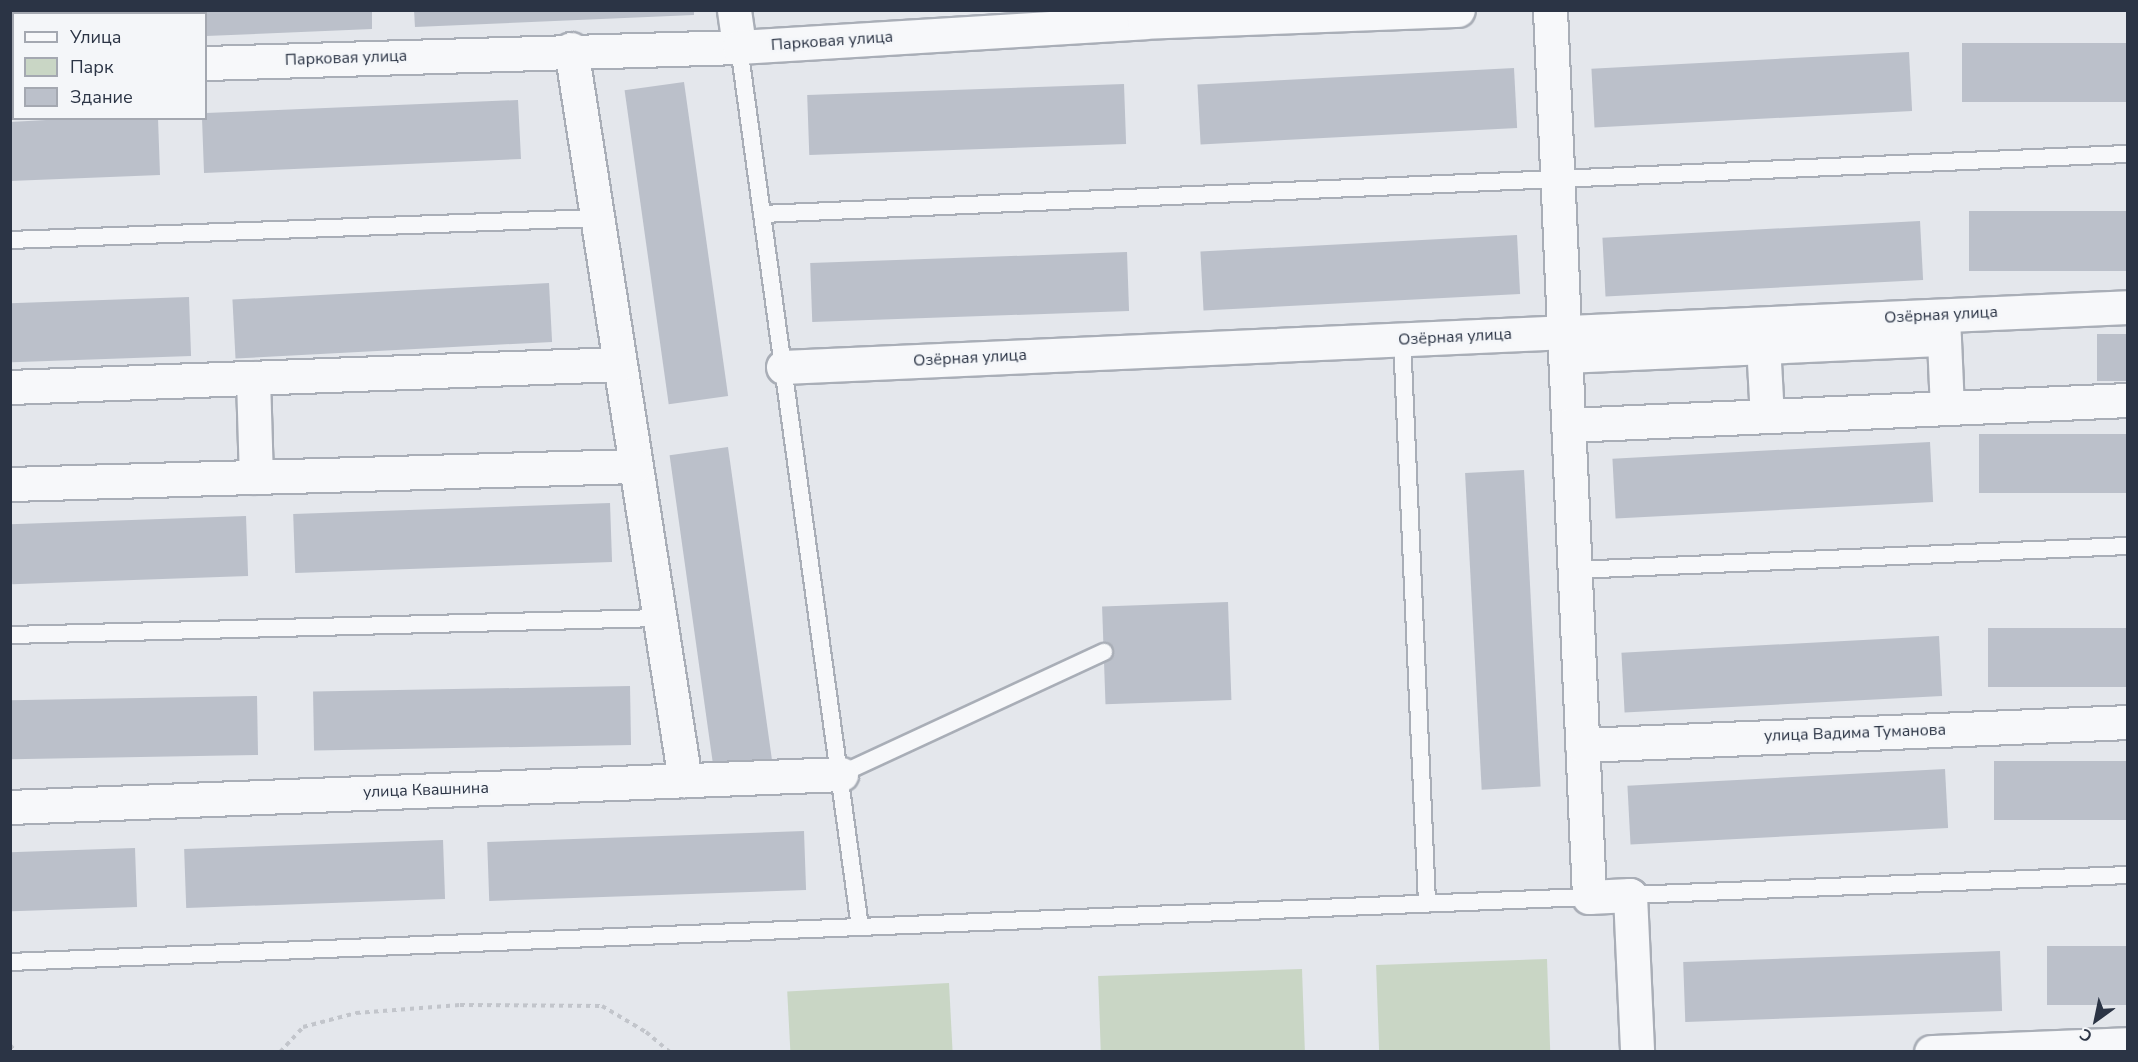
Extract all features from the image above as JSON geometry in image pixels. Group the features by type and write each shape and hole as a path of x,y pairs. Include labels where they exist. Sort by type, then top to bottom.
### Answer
{"street":[{"path":"734,10 739,47"},
{"name":"Парковая улица","path":"207,63 572,50 739,47 1143,16 1458,10"},
{"path":"1550,10 1589,897 1630,895 1637,1052"},
{"path":"572,50 685,780"},
{"name":"Озёрная улица","path":"783,367 1402,339 1565,344 1944,327 2127,307"},
{"path":"1944,327 1947,408"},
{"path":"1763,335 1767,416"},
{"path":"10,387 620,364"},
{"path":"253,378 256,477"},
{"path":"1568,425 2127,400"},
{"path":"10,484 636,466"},
{"name":"улица Вадима Туманова","path":"1582,745 2127,722"},
{"name":"улица Квашнина","path":"10,807 841,774"},
{"path":"1931,1052 2127,1044"}],"lane":[{"path":"739,47 841,774 860,927"},
{"path":"762,214 2127,154"},
{"path":"10,240 597,218"},
{"path":"1402,339 1427,903"},
{"path":"1575,570 2127,546"},
{"path":"10,635 659,618"},
{"path":"841,774 1104,652"},
{"path":"1630,895 2127,875"},
{"path":"10,962 1589,897"}],"path":[{"path":"280,1052 303,1027 356,1013 460,1005 602,1006 646,1032 670,1052"},
{"path":"10,1045 16,1052"}],"green space":[{"path":"1547,959 1550,1051 1379,1052 1376,965"},
{"path":"1302,969 1305,1051 1101,1052 1098,976"},
{"path":"949,983 953,1051 790,1052 787,991"}],"building":[{"path":"10,10 132,10 132,12 12,12 10,44"},
{"path":"173,10 372,10 372,29 207,36 207,12"},
{"path":"414,10 694,10 694,15 415,27"},
{"path":"1962,43 2128,43 2128,102 1962,102"},
{"path":"1909,52 1912,111 1595,128 1591,69"},
{"path":"1514,68 1517,128 1201,145 1197,85"},
{"path":"684,82 728,396 669,404 625,90"},
{"path":"1124,84 1126,144 809,155 807,95"},
{"path":"518,100 521,159 204,173 202,120 207,120 207,113"},
{"path":"158,120 160,175 10,181 10,122"},
{"path":"1969,211 2128,211 2128,271 1969,271"},
{"path":"1920,221 1923,280 1606,297 1602,238"},
{"path":"1517,235 1520,294 1204,311 1200,252"},
{"path":"1127,252 1129,311 812,322 810,263"},
{"path":"549,283 552,342 236,359 232,300"},
{"path":"189,297 191,356 12,362 10,303"},
{"path":"2097,334 2128,334 2128,381 2097,381"},
{"path":"1979,434 2128,434 2128,493 1979,493"},
{"path":"1930,442 1933,502 1616,519 1612,459"},
{"path":"728,447 772,762 714,770 670,455"},
{"path":"1524,470 1541,787 1482,790 1465,473"},
{"path":"610,503 612,562 295,573 293,514"},
{"path":"246,516 248,576 12,584 10,524"},
{"path":"1228,602 1231,700 1105,704 1102,606"},
{"path":"1988,628 2128,628 2128,687 1988,687"},
{"path":"1939,636 1942,696 1625,713 1621,653"},
{"path":"630,686 631,745 314,751 313,692"},
{"path":"257,696 258,755 11,759 10,700"},
{"path":"1994,761 2128,761 2128,820 1994,820"},
{"path":"1945,769 1948,828 1631,845 1627,786"},
{"path":"804,831 806,890 489,901 487,842"},
{"path":"443,840 445,899 186,908 184,849"},
{"path":"135,848 137,907 12,911 10,852"},
{"path":"2047,946 2128,946 2128,1005 2047,1005"},
{"path":"2000,951 2002,1011 1685,1022 1683,962"}]}
